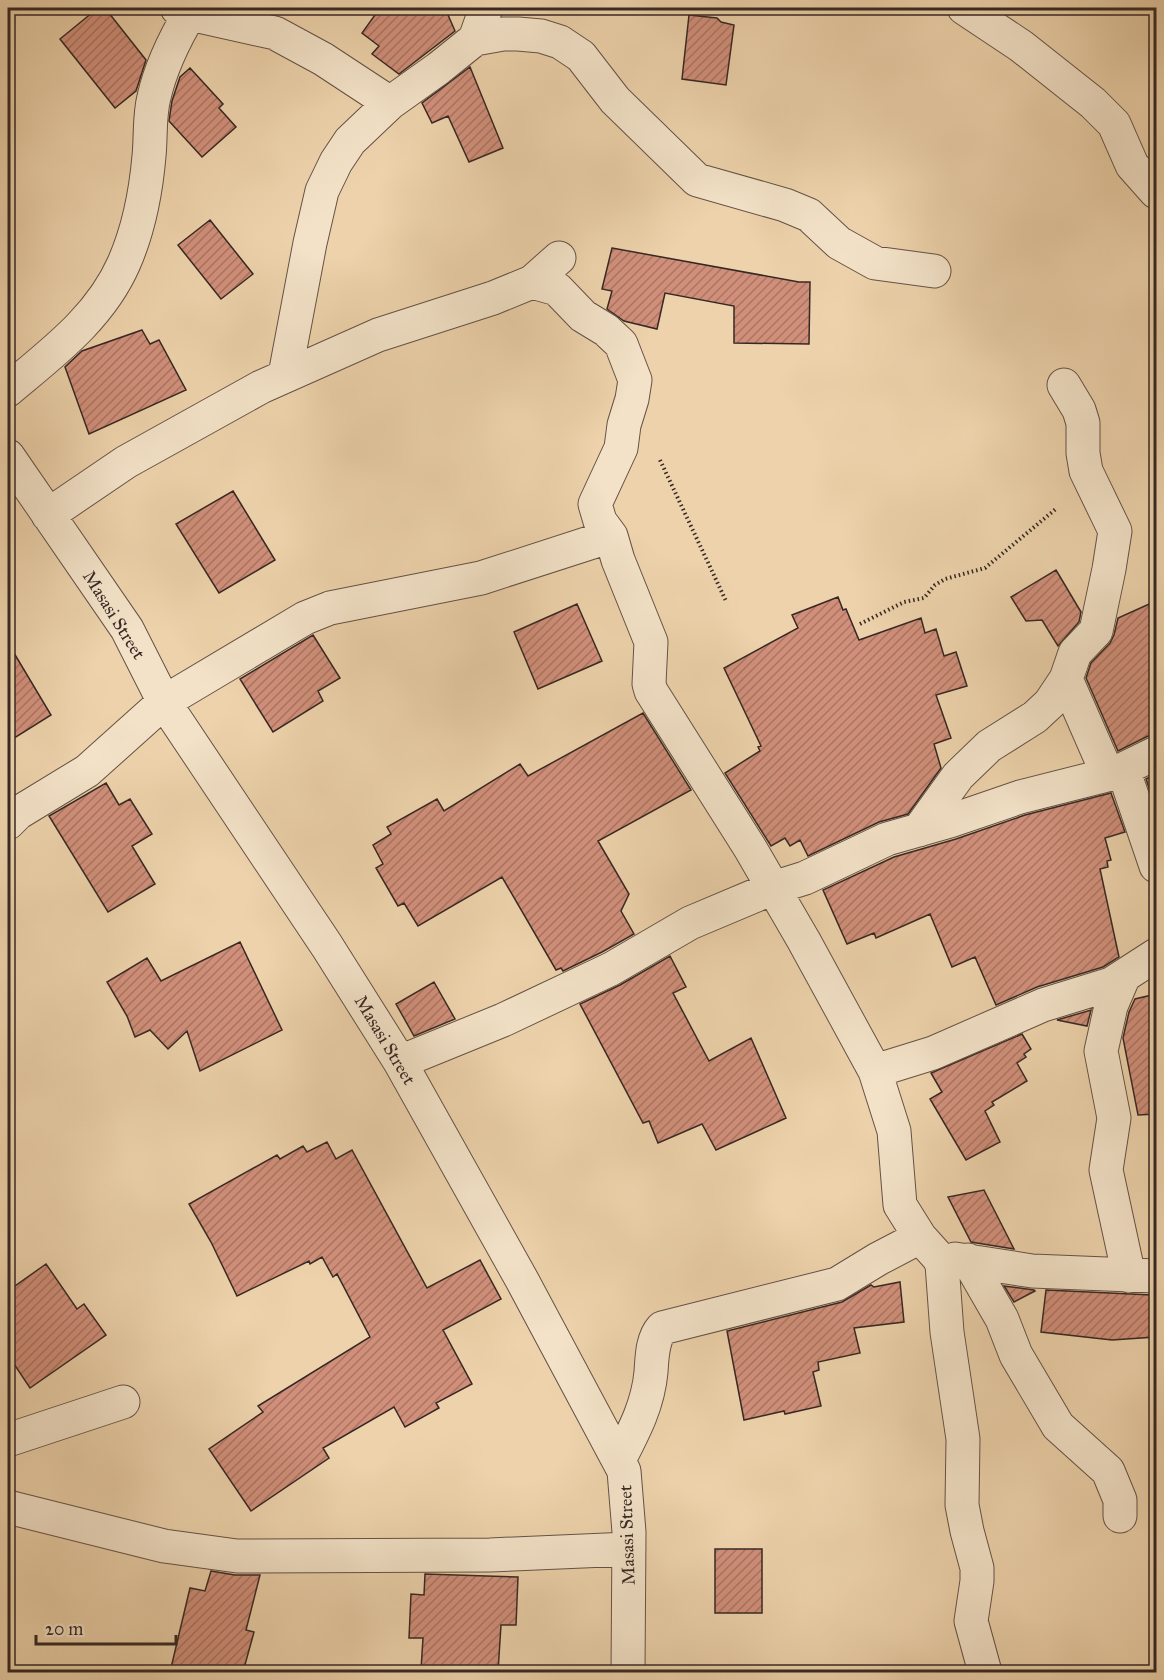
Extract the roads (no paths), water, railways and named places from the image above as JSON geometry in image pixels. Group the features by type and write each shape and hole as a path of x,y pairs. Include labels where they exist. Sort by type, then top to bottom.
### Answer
{"street":[{"path":"475,39 486,8"},
{"path":"964,8 1021,46 1093,103 1114,124 1132,165 1156,192"},
{"path":"8,390 73,335 99,306 124,263 137,224 146,182 153,98 184,10 275,33 323,59 390,104"},
{"path":"285,375 322,191 336,162 350,141 390,104 475,39 503,34 541,36 560,42 581,56 615,100 697,180 785,205 809,215 839,243 875,263 934,271"},
{"path":"48,515 126,462 180,430 285,375 378,335 493,298 532,282 559,258"},
{"path":"532,282 557,289 583,316 606,330 621,344 633,375 632,399 624,425 621,448 595,504 600,520 611,536 618,560 651,642 649,684 651,691 773,888 875,1071 894,1131 900,1204 1002,1319 1016,1355 1058,1426 1108,1471 1120,1500 1120,1516"},
{"path":"920,830 958,776 989,746 1035,717 1050,703 1066,679 1076,653 1096,631 1115,531 1084,464 1083,423 1079,410 1064,385"},
{"name":"Masasi Street","path":"8,456 127,629 164,702 327,946 400,1062 619,1460 624,1471 629,1549 628,1672"},
{"path":"8,823 18,813 87,771 164,702 304,618 330,608 481,578 611,536"},
{"path":"1066,679 1115,772 1156,866"},
{"path":"400,1062 503,1020 611,969 690,923 773,888 805,878 887,839 1020,797 1115,772 1156,753"},
{"path":"875,1071 933,1053 1043,1005 1111,984 1156,955"},
{"path":"619,1460 640,1419 648,1397 652,1356 656,1337 662,1328 837,1284 878,1258 942,1251 1032,1271 1143,1276 1106,1170 1114,1118 1101,1051 1111,1006 1123,978"},
{"path":"942,1251 947,1332 962,1428 962,1505 977,1568 971,1621 985,1672"},
{"path":"8,1440 123,1402"},
{"path":"8,1506 164,1546 237,1556 490,1555 629,1549"}]}
